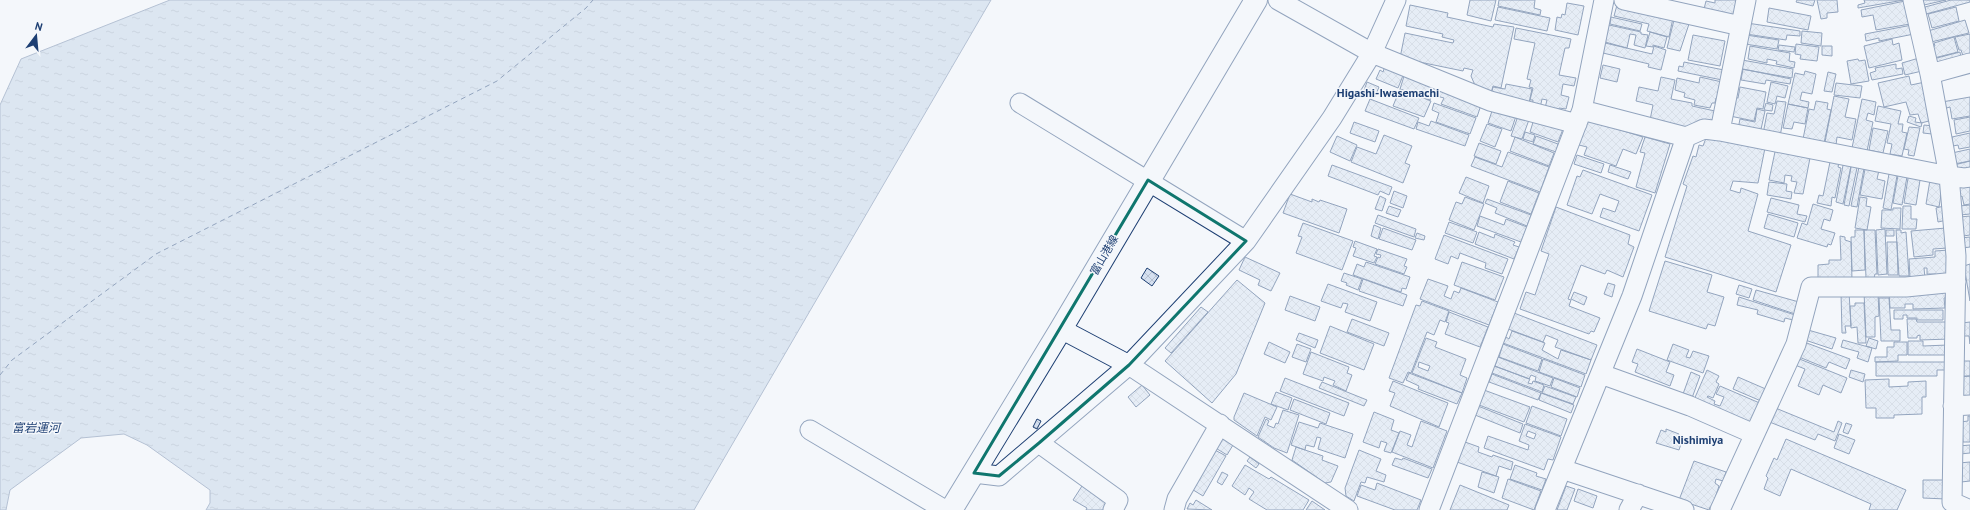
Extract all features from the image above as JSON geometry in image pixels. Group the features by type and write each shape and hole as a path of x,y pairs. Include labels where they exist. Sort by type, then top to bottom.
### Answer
{"main road":[{"name":"富山港線","path":"951,510 1061,329 1256,0"}],"street":[{"path":"1278,0 1372,53 1490,101 1686,138 1704,130 1720,130 1949,176 1964,178 1970,177"},
{"path":"974,473 999,476 1039,443 1129,365 1246,241 1332,118 1372,53 1396,0"},
{"path":"1429,510 1579,117 1604,0"},
{"path":"1624,0 1741,26"},
{"path":"1720,130 1746,0"},
{"path":"1913,0 1930,74 1963,255 1956,282 1961,406 1952,502 1970,510"},
{"path":"1930,74 1970,64"},
{"path":"1020,103 1246,241"},
{"path":"1545,510 1602,374 1632,296 1686,138"},
{"path":"1720,510 1796,344 1811,287 1906,287 1956,282"},
{"path":"1061,329 1129,365 1348,510"},
{"path":"1602,374 1690,406 1754,434"},
{"path":"1174,510 1177,499 1220,424"},
{"path":"810,430 945,510"},
{"path":"1039,443 1118,500 1113,510"},
{"path":"1562,469 1634,502 1684,510"}],"highlighted area":[{"path":"1148,180 1246,241 1129,365 1039,443 999,476 974,473"}],"water":[{"name":"富岩運河","path":"170,0 991,0 694,510 206,510 210,503 210,490 147,445 124,434 81,438 10,490 6,510 0,510 0,105 21,59"}],"building":[{"path":"1470,0 1496,0 1491,21 1467,15"},
{"path":"1499,0 1535,0 1534,8 1541,10 1540,15 1498,6"},
{"path":"1715,0 1737,0 1733,20 1703,13 1706,1 1715,3"},
{"path":"1797,0 1815,0 1813,6 1796,2"},
{"path":"1817,0 1837,0 1838,12 1827,13 1827,18 1821,19"},
{"path":"1864,0 1904,0 1858,8 1858,5 1865,3"},
{"path":"1923,0 1946,0 1924,5"},
{"path":"1951,0 1970,0 1970,2 1926,14 1925,7"},
{"path":"1905,1 1910,24 1876,30 1873,15 1862,17 1861,10"},
{"path":"1567,3 1584,6 1578,35 1555,30 1557,17 1561,18 1562,14 1565,15"},
{"path":"1410,5 1448,13 1447,17 1493,27 1494,24 1514,27 1501,88 1493,86 1491,93 1477,90 1471,76 1473,70 1464,68 1463,71 1400,58 1405,33 1453,43 1454,40 1442,37 1443,34 1406,26"},
{"path":"1617,5 1673,18 1669,37 1647,31 1649,24 1614,16"},
{"path":"1498,7 1550,18 1547,31 1495,20"},
{"path":"1956,7 1959,21 1932,28 1928,14"},
{"path":"1769,8 1811,16 1808,30 1767,22"},
{"path":"1611,17 1642,24 1640,31 1610,24"},
{"path":"1674,20 1689,24 1680,51 1667,48"},
{"path":"1965,20 1969,33 1931,42 1928,31"},
{"path":"1747,23 1800,31 1800,36 1787,35 1786,40 1746,34"},
{"path":"1609,25 1648,35 1645,48 1634,45 1636,35 1630,34 1627,48 1605,42"},
{"path":"1912,25 1914,34 1879,41 1879,38 1866,41 1865,34"},
{"path":"1516,28 1571,39 1569,48 1565,48 1559,75 1576,78 1574,86 1563,84 1561,95 1569,97 1566,109 1559,108 1558,111 1545,108 1547,100 1542,99 1540,108 1532,106 1533,100 1530,100 1533,88 1529,87 1531,80 1527,79 1535,43 1514,39"},
{"path":"1802,31 1822,33 1821,46 1801,43"},
{"path":"1650,32 1667,37 1664,48 1653,45 1653,47 1646,46"},
{"path":"1970,34 1970,58 1964,59 1961,50 1959,50 1955,37"},
{"path":"1693,35 1725,41 1720,66 1688,60"},
{"path":"1746,35 1779,40 1777,49 1745,44"},
{"path":"1954,37 1958,52 1934,58 1932,47 1935,46 1934,43"},
{"path":"1892,39 1893,45 1899,43 1902,60 1869,68 1864,46"},
{"path":"1605,43 1652,54 1654,46 1666,50 1661,70 1648,67 1649,64 1603,53"},
{"path":"1796,44 1819,47 1817,61 1800,59 1801,55 1795,54"},
{"path":"1779,45 1795,47 1794,52 1778,50"},
{"path":"1750,46 1790,53 1789,61 1795,62 1794,68 1776,64 1777,61 1767,59 1767,63 1748,59"},
{"path":"1822,46 1832,46 1832,56 1822,55"},
{"path":"1960,52 1961,58 1936,69 1933,59"},
{"path":"1919,58 1922,71 1905,75 1902,63"},
{"path":"1858,59 1859,61 1865,60 1869,81 1851,84 1847,61"},
{"path":"1742,60 1793,69 1792,78 1741,69"},
{"path":"1684,62 1724,70 1722,80 1678,71 1679,66 1683,67"},
{"path":"1896,64 1896,69 1902,68 1903,74 1872,80 1870,73 1876,71 1875,68"},
{"path":"1603,65 1620,69 1617,82 1600,78"},
{"path":"1385,66 1404,73 1398,88 1376,79 1380,70 1383,72"},
{"path":"1743,69 1791,79 1790,84 1766,80 1765,84 1741,80"},
{"path":"1805,71 1816,74 1812,94 1802,92 1800,100 1809,102 1808,108 1788,104 1795,73 1804,75"},
{"path":"1828,72 1836,74 1832,92 1824,91"},
{"path":"1405,73 1436,84 1430,100 1400,89"},
{"path":"1909,76 1911,85 1925,82 1933,120 1921,123 1918,114 1910,115 1906,102 1884,107 1878,83"},
{"path":"1661,77 1675,80 1671,99 1692,103 1692,106 1715,111 1713,123 1699,120 1687,128 1650,120 1653,105 1636,101 1639,87 1658,91"},
{"path":"1700,77 1722,82 1719,99 1716,98 1715,103 1712,103 1710,108 1694,105 1695,100 1684,97 1685,93 1675,90 1677,78 1699,83"},
{"path":"1367,82 1379,87 1375,97 1363,93"},
{"path":"1771,82 1788,86 1785,98 1777,96 1775,104 1767,102"},
{"path":"1836,83 1862,86 1860,98 1834,95"},
{"path":"1506,84 1532,89 1529,103 1491,95 1493,87 1505,89"},
{"path":"1436,87 1482,102 1477,117 1441,104 1444,98 1433,95"},
{"path":"1740,87 1766,92 1763,109 1757,108 1754,121 1730,116 1733,97 1738,98"},
{"path":"1400,89 1431,101 1424,117 1393,106"},
{"path":"1834,96 1849,99 1845,117 1856,119 1852,140 1837,137 1836,145 1825,142"},
{"path":"1970,97 1970,116 1952,119 1950,107 1943,109 1942,102"},
{"path":"1370,99 1419,118 1414,129 1365,111"},
{"path":"1862,99 1876,102 1874,115 1868,113 1866,120 1873,122 1867,151 1852,148"},
{"path":"1777,101 1786,102 1780,137 1763,134 1767,113 1774,114"},
{"path":"1816,101 1828,103 1827,109 1831,110 1824,143 1803,139 1809,109 1814,110"},
{"path":"1434,103 1476,118 1470,134 1436,122 1439,113 1432,110"},
{"path":"1766,103 1773,105 1772,111 1764,110"},
{"path":"1788,104 1808,108 1805,124 1794,122 1792,129 1783,128"},
{"path":"1878,106 1901,111 1898,124 1903,124 1902,132 1907,133 1902,156 1890,154 1892,144 1887,143 1891,124 1875,121"},
{"path":"1493,108 1516,116 1511,131 1488,123"},
{"path":"1757,109 1765,111 1760,134 1738,129 1740,119 1755,122"},
{"path":"1519,113 1530,117 1522,139 1511,136"},
{"path":"1909,116 1916,118 1915,122 1922,123 1921,127 1907,122"},
{"path":"1970,117 1970,131 1956,134 1954,120"},
{"path":"1534,119 1563,129 1558,142 1530,132"},
{"path":"1588,120 1643,137 1636,154 1623,149 1616,166 1584,155 1587,147 1579,145"},
{"path":"1431,121 1469,135 1465,146 1416,129 1418,122 1429,126"},
{"path":"1354,122 1379,131 1375,142 1350,133"},
{"path":"1487,124 1502,129 1495,147 1480,141"},
{"path":"1924,125 1933,126 1932,134 1923,133"},
{"path":"1909,127 1920,128 1914,156 1908,155 1909,150 1904,149"},
{"path":"1873,128 1888,131 1883,153 1869,150"},
{"path":"1525,132 1535,135 1533,142 1523,139"},
{"path":"1970,133 1970,147 1959,149 1958,145 1953,146 1952,137"},
{"path":"1384,135 1412,146 1405,163 1410,165 1403,183 1351,162 1357,147 1376,154"},
{"path":"1337,136 1357,145 1350,161 1330,152"},
{"path":"1536,136 1558,144 1556,152 1533,144"},
{"path":"1515,137 1554,153 1549,166 1510,151"},
{"path":"1645,137 1670,144 1655,193 1636,187 1645,153 1640,152"},
{"path":"1706,138 1765,148 1758,183 1733,181 1730,190 1740,193 1741,188 1758,194 1748,231 1791,245 1776,292 1665,257 1687,186 1683,184 1693,156 1696,157 1699,145 1703,146"},
{"path":"1479,143 1501,151 1496,164 1474,156"},
{"path":"1776,147 1810,158 1803,194 1794,193 1797,182 1791,181 1792,176 1785,175 1784,183 1769,180"},
{"path":"1970,149 1970,161 1954,164 1952,153"},
{"path":"1508,152 1549,167 1540,192 1471,166 1475,157 1502,167"},
{"path":"1577,155 1604,164 1601,173 1574,164"},
{"path":"1831,157 1840,159 1838,167 1841,168 1835,198 1832,197 1831,206 1817,203 1819,195 1823,196"},
{"path":"1844,160 1852,161 1843,204 1836,202"},
{"path":"1970,161 1970,170 1956,173 1954,165"},
{"path":"1852,162 1858,163 1849,206 1844,205"},
{"path":"1860,162 1865,163 1857,207 1851,206"},
{"path":"1866,164 1880,166 1877,179 1885,181 1882,199 1860,195"},
{"path":"1332,165 1392,187 1389,195 1380,191 1378,195 1328,176"},
{"path":"1610,165 1631,172 1628,179 1608,172"},
{"path":"1890,168 1898,170 1891,210 1883,208"},
{"path":"1583,170 1652,195 1639,231 1600,217 1603,208 1615,212 1619,201 1600,194 1592,214 1567,205 1577,176 1580,177"},
{"path":"1899,170 1908,171 1902,205 1893,203"},
{"path":"1909,172 1921,174 1916,205 1904,203"},
{"path":"1466,177 1489,186 1483,203 1459,193"},
{"path":"1930,180 1943,182 1939,207 1926,204"},
{"path":"1508,181 1539,193 1531,214 1500,202"},
{"path":"1769,182 1787,184 1786,191 1792,192 1791,199 1767,195"},
{"path":"1970,185 1970,204 1964,205 1962,196 1960,197 1958,187"},
{"path":"1394,191 1407,196 1403,208 1390,203"},
{"path":"1290,194 1312,202 1312,199 1319,202 1320,200 1347,209 1339,233 1283,213"},
{"path":"1380,196 1386,199 1382,211 1375,209"},
{"path":"1465,197 1484,204 1474,230 1449,220 1456,202 1462,204"},
{"path":"1860,197 1867,198 1866,206 1871,207 1867,230 1855,228"},
{"path":"1771,198 1799,205 1797,214 1807,216 1805,222 1767,212"},
{"path":"1487,199 1531,215 1527,226 1495,213 1497,208 1485,203"},
{"path":"1813,204 1833,210 1830,221 1824,219 1821,229 1835,233 1831,245 1828,244 1827,247 1797,238 1802,223 1807,225"},
{"path":"1970,205 1970,214 1960,215 1959,206"},
{"path":"1389,206 1401,210 1398,217 1386,213"},
{"path":"1903,206 1911,206 1911,219 1917,219 1916,229 1902,229"},
{"path":"1944,206 1947,220 1938,222 1936,208"},
{"path":"1556,207 1630,235 1628,244 1634,247 1623,277 1607,270 1605,274 1581,265 1568,299 1571,300 1569,306 1600,318 1594,332 1591,331 1589,334 1520,309 1526,292 1535,295 1549,254 1541,251"},
{"path":"1893,208 1901,208 1900,229 1881,228 1882,210 1893,210"},
{"path":"1768,214 1798,223 1794,237 1764,228"},
{"path":"1378,215 1416,229 1414,237 1375,223"},
{"path":"1480,216 1504,225 1506,219 1527,227 1521,242 1477,226"},
{"path":"1970,216 1970,235 1963,236 1960,217"},
{"path":"1449,222 1477,232 1473,243 1445,233"},
{"path":"1303,223 1353,241 1342,270 1296,253 1302,237 1298,236"},
{"path":"1374,225 1381,228 1378,239 1371,236"},
{"path":"1383,228 1416,240 1412,250 1379,239"},
{"path":"1946,228 1948,248 1933,249 1933,255 1914,257 1911,231"},
{"path":"1885,229 1887,274 1878,275 1876,230"},
{"path":"1855,230 1864,230 1865,270 1852,271 1851,237 1855,237"},
{"path":"1864,230 1875,230 1877,274 1875,274 1874,278 1866,278"},
{"path":"1886,230 1894,230 1894,236 1886,236"},
{"path":"1896,230 1901,230 1901,233 1906,232 1909,276 1899,276"},
{"path":"1479,232 1494,238 1495,234 1515,242 1513,245 1519,247 1514,259 1475,244"},
{"path":"1417,233 1425,236 1424,240 1415,238"},
{"path":"1444,235 1508,259 1502,274 1485,268 1486,263 1460,253 1458,259 1451,256 1448,264 1435,259"},
{"path":"1840,236 1845,237 1845,240 1851,242 1852,280 1818,281 1818,265 1829,264 1829,260 1841,260"},
{"path":"1970,237 1970,247 1963,248 1961,238"},
{"path":"1355,241 1377,249 1374,256 1377,257 1374,263 1353,256 1356,248 1353,247"},
{"path":"1887,242 1897,242 1898,275 1888,275"},
{"path":"1378,249 1407,259 1404,266 1407,267 1404,274 1375,264 1378,257 1380,258 1381,255 1376,254"},
{"path":"1949,250 1951,276 1936,277 1936,274 1927,274 1927,268 1924,268 1925,278 1910,278 1909,259 1935,257 1935,251"},
{"path":"1245,257 1280,273 1271,291 1258,285 1260,280 1239,270"},
{"path":"1665,261 1712,275 1707,292 1724,297 1715,326 1708,324 1706,329 1649,311"},
{"path":"1366,262 1410,277 1406,289 1402,288 1401,292 1353,275 1357,264 1364,267"},
{"path":"1462,262 1504,277 1495,300 1454,285"},
{"path":"1970,264 1970,301 1964,266"},
{"path":"1147,268 1159,276 1152,286 1141,278"},
{"path":"1344,273 1362,279 1358,290 1341,281"},
{"path":"1363,279 1407,295 1403,306 1359,291"},
{"path":"1428,279 1448,286 1444,296 1451,299 1454,291 1459,293 1461,288 1498,302 1489,325 1420,299"},
{"path":"1237,280 1265,303 1236,374 1212,403 1165,361"},
{"path":"1608,283 1615,285 1612,297 1604,294"},
{"path":"1328,284 1377,302 1370,321 1345,312 1348,304 1343,303 1341,308 1321,301"},
{"path":"1739,285 1752,289 1749,298 1736,294"},
{"path":"1756,290 1799,302 1795,314 1753,300"},
{"path":"1948,290 1949,297 1944,298 1945,308 1913,309 1913,304 1905,304 1905,308 1890,308 1889,292"},
{"path":"1574,292 1587,297 1584,305 1571,299"},
{"path":"1849,292 1851,326 1845,326 1846,333 1842,333 1841,293"},
{"path":"1864,292 1878,292 1879,316 1875,317 1875,337 1866,337"},
{"path":"1290,296 1320,307 1315,321 1285,310"},
{"path":"1739,297 1795,315 1793,320 1785,318 1784,322 1757,314 1758,310 1737,305"},
{"path":"1879,298 1889,298 1891,330 1900,330 1900,341 1881,341"},
{"path":"1422,301 1449,311 1445,322 1440,320 1434,335 1427,332 1411,373 1408,372 1403,383 1389,378 1416,305 1420,306"},
{"path":"1855,303 1864,303 1866,343 1858,343 1857,327 1851,328 1850,306 1855,306"},
{"path":"1201,307 1208,312 1171,353 1165,348"},
{"path":"1894,310 1943,310 1943,320 1917,320 1917,318 1907,318 1907,315 1903,315 1903,319 1894,319"},
{"path":"1449,312 1488,327 1480,347 1445,334 1449,323 1446,322"},
{"path":"1514,313 1597,345 1591,360 1555,347 1558,340 1546,335 1543,342 1508,329"},
{"path":"1352,319 1389,333 1384,346 1347,332"},
{"path":"1907,319 1916,319 1917,322 1948,322 1950,339 1920,340 1920,335 1917,336 1917,338 1908,338"},
{"path":"1970,322 1970,344 1969,336 1964,336 1962,323"},
{"path":"1330,326 1374,344 1364,370 1320,353"},
{"path":"1808,330 1836,338 1832,349 1805,340"},
{"path":"1512,331 1545,343 1542,350 1558,359 1561,350 1591,360 1586,374 1503,343 1506,337 1509,339"},
{"path":"1299,333 1318,340 1315,348 1296,340"},
{"path":"1426,338 1437,342 1435,347 1466,359 1460,375 1467,378 1462,393 1412,373","holes":["1419,362 1430,366 1428,371 1418,367"]},
{"path":"1869,338 1878,341 1876,349 1866,346"},
{"path":"1843,340 1872,348 1868,362 1857,358 1859,352 1841,347"},
{"path":"1908,341 1923,341 1923,346 1948,345 1948,355 1908,355"},
{"path":"1269,342 1290,352 1285,363 1264,354"},
{"path":"1804,342 1850,359 1846,369 1829,362 1826,368 1799,357"},
{"path":"1894,342 1907,342 1907,355 1898,355 1898,361 1875,362 1875,357 1887,357 1887,347 1894,347"},
{"path":"1297,344 1311,349 1306,362 1292,357"},
{"path":"1503,344 1542,359 1538,371 1499,357"},
{"path":"1673,344 1689,350 1686,357 1690,358 1693,351 1709,356 1703,373 1667,360"},
{"path":"1637,349 1670,362 1666,372 1674,375 1670,386 1635,372 1638,364 1632,362"},
{"path":"1311,352 1349,367 1347,373 1352,375 1346,391 1333,385 1335,381 1324,377 1323,381 1303,374"},
{"path":"1498,357 1553,378 1550,386 1535,381 1536,377 1531,375 1529,379 1495,366"},
{"path":"1797,358 1847,378 1841,393 1823,385 1819,395 1798,386 1805,369 1795,365"},
{"path":"1543,359 1585,375 1581,387 1539,372"},
{"path":"1961,361 1970,361 1970,376 1961,376"},
{"path":"1876,362 1948,362 1948,370 1937,370 1937,376 1876,376"},
{"path":"1494,366 1530,379 1528,383 1532,384 1533,381 1544,385 1542,392 1492,373"},
{"path":"1707,370 1719,376 1716,382 1719,384 1713,398 1707,397 1715,401 1714,404 1720,406 1724,397 1716,394 1720,386 1762,404 1749,426 1693,402"},
{"path":"1851,370 1865,374 1863,382 1849,377"},
{"path":"1691,372 1700,376 1692,398 1683,394"},
{"path":"1409,373 1462,393 1457,404 1418,389 1419,386 1406,380"},
{"path":"1492,374 1541,393 1538,400 1489,382"},
{"path":"1970,376 1970,399 1962,400 1961,377"},
{"path":"1738,377 1768,390 1761,401 1733,389"},
{"path":"1285,378 1349,403 1344,416 1280,391"},
{"path":"1554,378 1580,388 1577,397 1551,387"},
{"path":"1889,379 1889,387 1908,386 1908,382 1926,381 1926,397 1922,397 1922,414 1894,415 1894,418 1876,418 1876,408 1866,408 1865,380"},
{"path":"1393,381 1448,403 1439,427 1390,406 1395,393 1389,391"},
{"path":"1322,382 1367,400 1364,406 1319,388"},
{"path":"1142,385 1150,395 1136,407 1128,397"},
{"path":"1545,386 1576,397 1573,404 1542,393"},
{"path":"1484,390 1530,407 1524,422 1479,405"},
{"path":"1276,392 1292,398 1288,410 1271,404"},
{"path":"1244,393 1277,407 1271,420 1265,417 1257,436 1234,420"},
{"path":"1541,393 1574,405 1571,413 1539,400"},
{"path":"1294,399 1330,413 1326,424 1290,410"},
{"path":"1478,406 1523,424 1520,433 1475,415"},
{"path":"1532,406 1567,419 1561,436 1526,423"},
{"path":"1773,407 1834,432 1838,421 1842,423 1835,441 1818,434 1815,440 1767,421"},
{"path":"1283,410 1299,415 1287,453 1274,448 1258,437 1266,419 1269,421 1267,425 1274,428 1276,423 1278,424"},
{"path":"1374,412 1394,420 1391,430 1399,433 1391,453 1384,451 1387,443 1381,441 1379,448 1363,442"},
{"path":"1968,416 1970,416 1970,442 1963,442 1960,422 1968,421"},
{"path":"1037,419 1041,421 1037,429 1033,427"},
{"path":"1421,421 1447,431 1433,468 1392,452 1400,431 1411,435 1407,445 1412,447"},
{"path":"1299,422 1318,428 1320,423 1353,434 1345,458 1318,449 1321,438 1317,437 1314,447 1306,445 1305,450 1291,445"},
{"path":"1846,423 1852,425 1848,434 1843,432"},
{"path":"1525,424 1561,437 1553,460 1548,459 1544,470 1484,448 1488,436 1528,450 1529,445 1519,441","holes":["1528,431 1536,434 1534,439 1526,436"]},
{"path":"1666,429 1679,434 1678,436 1683,438 1679,450 1656,443 1661,430 1666,432"},
{"path":"1839,434 1855,440 1849,454 1834,448"},
{"path":"1221,437 1233,445 1227,455 1214,447"},
{"path":"1786,439 1906,490 1897,510 1869,510 1871,504 1791,469 1780,496 1764,489 1768,478 1766,476 1774,458 1777,460"},
{"path":"1465,442 1479,447 1478,452 1492,457 1493,455 1513,462 1511,470 1499,466 1496,476 1457,462"},
{"path":"1970,445 1970,453 1960,454 1959,446"},
{"path":"1296,447 1323,456 1322,460 1338,466 1331,482 1325,483 1292,460"},
{"path":"1213,449 1226,456 1203,496 1190,488"},
{"path":"1359,450 1381,459 1376,471 1386,475 1384,482 1367,477 1365,483 1361,482 1354,501 1346,496 1345,488"},
{"path":"1250,457 1259,464 1256,468 1247,461"},
{"path":"1395,458 1402,460 1403,458 1432,469 1428,478 1392,465"},
{"path":"1694,461 1726,472 1723,481 1716,479 1715,483 1719,486 1712,508 1710,507 1709,510 1679,500"},
{"path":"1970,462 1970,481 1961,482 1959,463"},
{"path":"1245,465 1269,479 1271,477 1309,500 1303,510 1267,510 1249,499 1254,492 1249,488 1245,495 1232,486"},
{"path":"1515,465 1537,473 1536,476 1546,479 1542,490 1510,479"},
{"path":"1222,472 1228,475 1222,485 1217,482"},
{"path":"1482,472 1499,477 1494,493 1478,487"},
{"path":"1508,479 1541,491 1534,510 1502,498"},
{"path":"1923,480 1946,480 1946,499 1923,498"},
{"path":"1377,483 1421,500 1417,510 1395,510 1357,496 1361,485 1375,490"},
{"path":"1460,485 1509,505 1507,510 1450,510"},
{"path":"1082,486 1108,502 1103,510 1086,510 1087,508 1073,500"},
{"path":"1566,486 1575,489 1567,510 1557,510"},
{"path":"1578,489 1597,496 1593,508 1574,501"},
{"path":"1196,500 1212,510 1187,509 1190,503 1193,505"},
{"path":"1312,501 1325,510 1306,510"}],"ferry route":[{"path":"0,375 12,360 156,254 497,81 586,8 593,0"}],"district":[{"name":"Higashi-Iwasemachi","path":"1388,92"},
{"name":"Nishimiya","path":"1698,439"}]}
